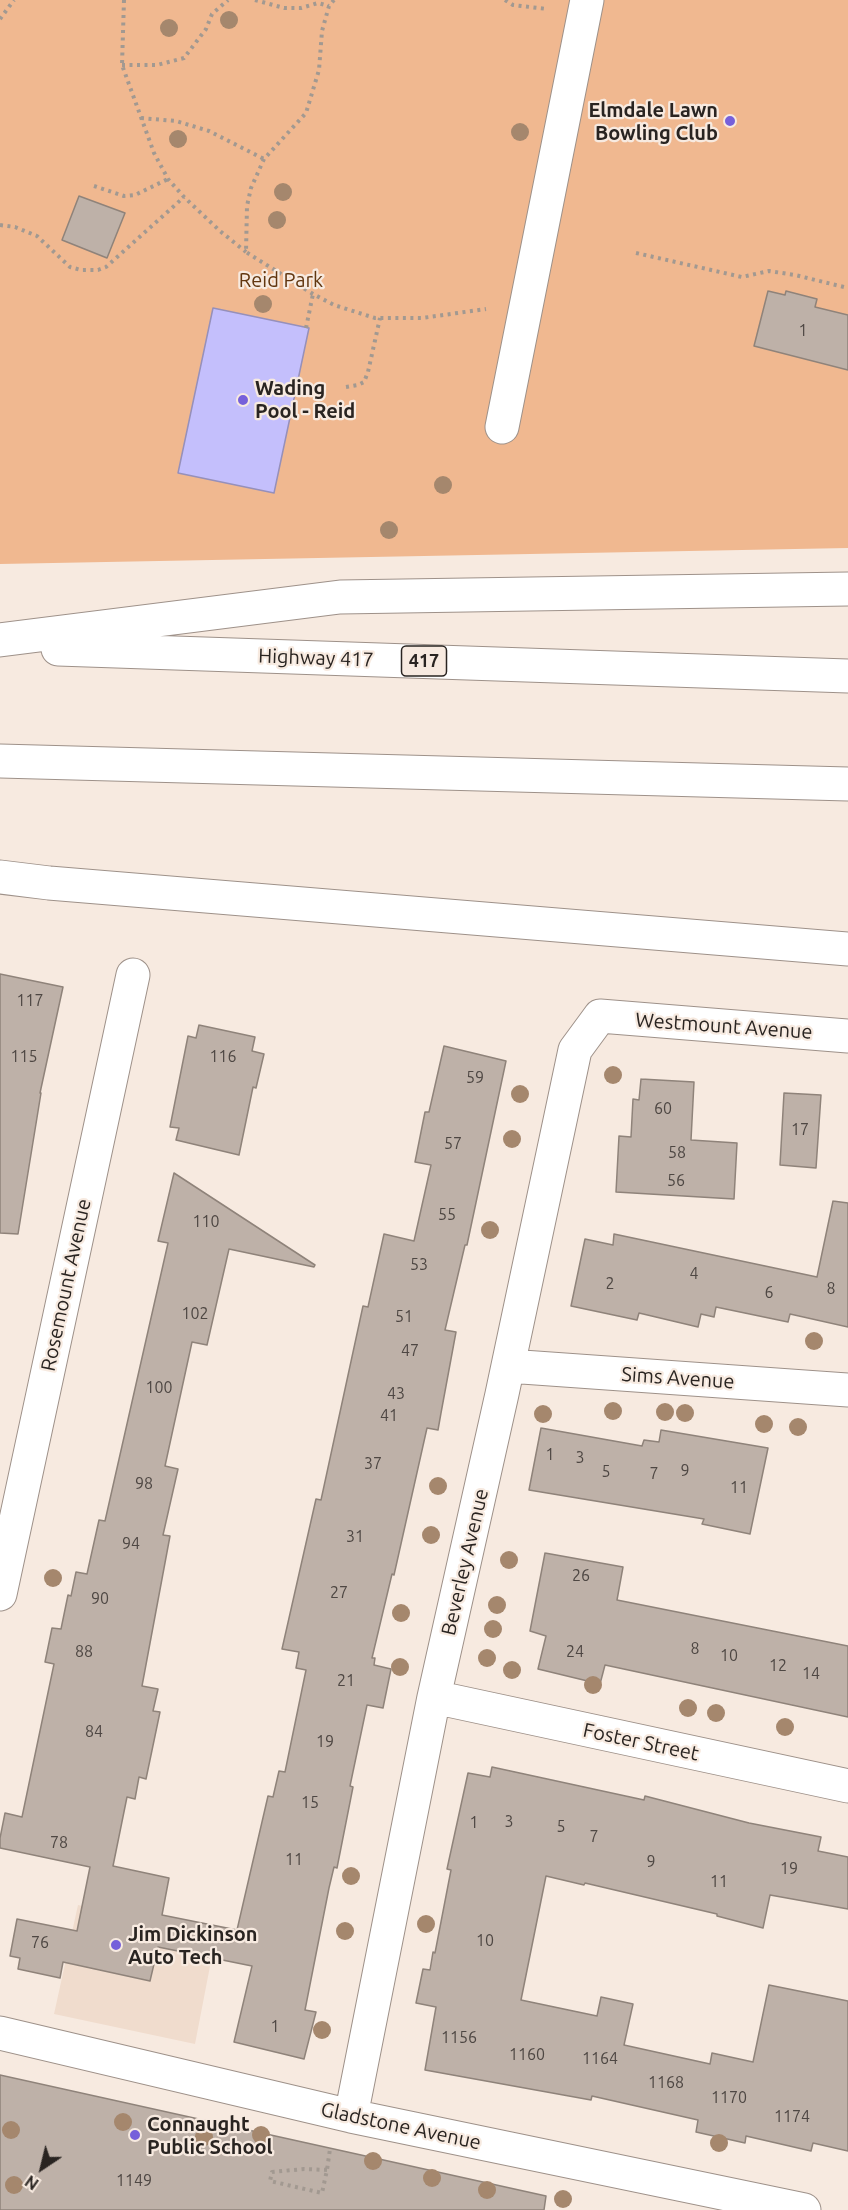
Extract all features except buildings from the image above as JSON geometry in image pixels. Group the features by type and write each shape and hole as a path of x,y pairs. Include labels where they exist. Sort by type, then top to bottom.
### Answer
{"main road":[{"path":"502,427 588,0"},
{"path":"0,640 340,597 848,590"},
{"name":"Highway 417","path":"0,646 848,676"},
{"path":"0,761 848,784"},
{"path":"0,877 61,884 848,949"},
{"name":"Rosemount Avenue","path":"0,1594 133,975"},
{"name":"Westmount Avenue","path":"600,1016 848,1036"},
{"name":"Beverley Avenue","path":"351,2116 434,1697 508,1366 575,1050 600,1016"},
{"name":"Sims Avenue","path":"508,1366 848,1390"},
{"name":"Foster Street","path":"434,1697 848,1786"},
{"name":"Gladstone Avenue","path":"0,2033 351,2116 804,2210"}],"path":[{"path":"0,19 14,0"},
{"path":"124,0 122,65 154,153 168,179 184,197 246,252 334,305 380,318 422,318 478,311 528,301"},
{"path":"122,65 157,64 184,58 206,29 212,14 228,0"},
{"path":"255,0 284,8 301,8 318,3 329,6"},
{"path":"246,252 247,206 251,188 264,159 306,113 319,70 322,31 329,6 334,0"},
{"path":"141,118 176,121 209,130 264,159"},
{"path":"94,186 124,195 135,195 168,179"},
{"path":"0,225 15,227 38,236 70,267 81,270 98,270 106,267 184,197"},
{"path":"636,253 742,278 769,271 848,288"},
{"path":"306,328 313,294"},
{"path":"346,387 364,382 380,318"},
{"path":"304,2169 327,2170 322,2193 270,2181 272,2172 304,2169"}],"shaded area":[{"name":"Wading Pool - Reid","path":"213,308 309,328 274,493 178,473"},
{"path":"78,1905 169,1926 165,1948 211,1961 195,2044 54,2014"}],"green space":[{"name":"Reid Park","path":"0,0 848,0 848,548 0,564"}],"place":[{"name":"Elmdale Lawn Bowling Club","path":"730,121"},
{"name":"Wading Pool - Reid","path":"243,400"},
{"name":"Jim Dickinson Auto Tech","path":"116,1945"},
{"name":"Connaught Public School","path":"135,2135"}]}
